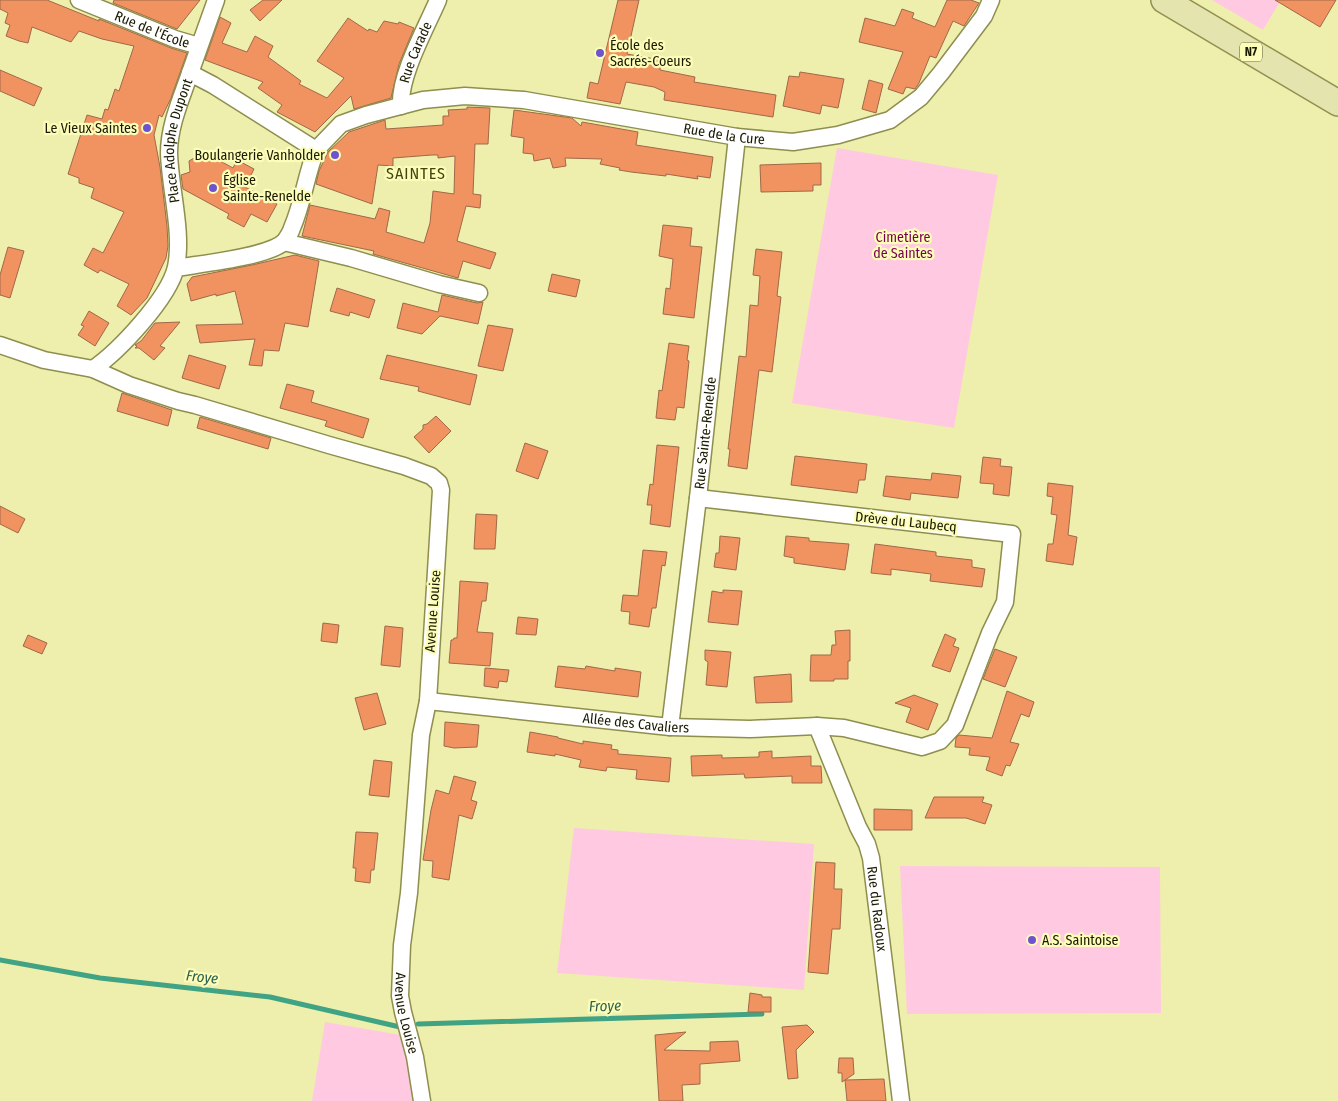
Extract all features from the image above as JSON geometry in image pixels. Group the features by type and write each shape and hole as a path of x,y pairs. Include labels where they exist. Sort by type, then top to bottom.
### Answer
{"main road":[{"name":"N7","path":"1164,0 1338,103"}],"street":[{"name":"Rue de l'École","path":"79,0 175,39 199,46"},
{"path":"190,73 216,0"},
{"name":"Rue Carade","path":"401,106 400,97 406,77 438,0"},
{"name":"Rue de la Cure","path":"401,106 423,100 465,96 524,100 737,137 793,142 838,135 890,120 921,97 984,16 991,0"},
{"name":"Place Adolphe Dupont","path":"93,369 107,359 143,320 166,290 176,268 177,247 169,152 178,107 190,73 221,90 316,150"},
{"path":"176,268 258,253 284,242 292,229 316,150 341,124 401,106"},
{"name":"Rue Sainte-Renelde","path":"670,727 698,498 737,137"},
{"path":"284,242 479,293"},
{"path":"0,346 44,360 93,369"},
{"name":"Avenue Louise","path":"93,369 130,385 178,401 195,404 404,466 431,476 439,483 442,490 428,701 421,735 409,893 402,945 400,996 402,1012 415,1057 422,1101"},
{"name":"Drève du Laubecq","path":"698,498 1012,534 1005,602 990,633 955,725 940,740 922,747 844,728"},
{"name":"Allée des Cavaliers","path":"428,701 670,727 750,729 818,726 844,728"},
{"name":"Rue du Radoux","path":"818,726 858,827 867,844 871,858 901,1101"}],"green space":[{"path":"1212,0 1281,0 1263,30"},
{"name":"Cimetière de Saintes","path":"837,148 998,175 954,428 792,403"},
{"path":"574,828 814,844 804,990 557,973"},
{"name":"A.S. Saintoise","path":"900,866 1160,867 1161,1013 907,1014"},
{"path":"325,1022 401,1035 417,1101 312,1101"}],"building":[{"path":"0,0 47,0 187,53 171,98 162,117 159,115 154,135 167,226 168,246 166,258 147,298 131,315 117,306 129,284 100,270 98,273 84,265 93,248 103,253 124,212 91,198 94,188 79,183 79,178 68,174 87,115 102,119 105,109 108,110 115,89 119,91 134,46 102,39 79,31 71,42 32,27 28,43 19,41 6,36 10,25 5,23 8,13 0,9"},
{"path":"114,0 200,0 177,29 113,3"},
{"path":"263,0 282,0 260,21 250,10"},
{"path":"618,0 639,0 627,54 661,60 660,70 695,77 694,82 776,95 773,117 664,100 665,92 654,87 626,82 620,104 587,98 590,82 598,84"},
{"path":"947,0 971,0 979,3 964,26 953,21 936,58 930,56 915,89 906,87 903,94 888,89 903,52 859,42 865,18 895,26 902,9 914,13 912,18 935,27"},
{"path":"1275,0 1336,0 1320,27"},
{"path":"220,17 231,23 222,43 247,52 255,36 273,46 268,57 301,81 299,84 327,98 344,78 317,61 348,18 368,31 369,29 377,32 384,21 398,24 399,22 414,28 399,64 391,98 354,109 351,96 315,132 277,112 282,105 258,88 263,82 205,60"},
{"path":"0,70 42,88 34,106 0,91"},
{"path":"800,72 844,79 838,108 822,105 820,114 783,106 789,76 799,77"},
{"path":"869,80 883,84 876,113 862,109"},
{"path":"467,107 490,108 488,144 475,144 473,194 481,195 480,208 466,206 457,241 496,253 490,269 463,261 458,278 373,254 374,251 302,236 310,205 375,219 379,208 390,211 386,232 424,243 430,223 433,191 454,194 455,156 438,158 438,155 432,155 393,158 393,166 378,165 372,204 316,184 319,171 328,152 349,132 385,120 386,129 443,125 443,116 449,116 448,110 467,109"},
{"path":"514,110 572,118 581,126 582,122 638,132 636,145 713,157 710,178 697,176 698,179 619,170 620,168 600,164 602,159 565,158 566,166 553,168 550,158 534,161 533,154 523,153 524,138 511,136"},
{"name":"Église Sainte-Renelde","path":"200,150 233,168 237,160 254,169 245,187 277,204 267,222 251,214 244,227 227,218 229,214 183,189 181,175 190,172 189,161 196,157"},
{"path":"821,163 821,185 813,185 813,191 761,192 760,165"},
{"path":"663,225 692,228 690,246 702,247 694,318 663,314 666,288 670,289 673,259 659,256"},
{"path":"8,247 24,251 10,298 0,295 0,275"},
{"path":"756,249 782,252 777,296 781,297 772,372 759,370 747,469 728,466 730,449 728,449 739,356 746,357 750,305 758,306 760,276 753,275"},
{"path":"295,255 319,261 308,327 285,323 279,351 264,350 262,366 249,365 255,339 200,343 196,325 243,324 235,291 191,301 187,284 192,277"},
{"path":"552,274 580,280 576,297 548,291"},
{"path":"337,288 375,300 369,318 350,312 349,316 330,311"},
{"path":"442,295 477,303 483,302 478,324 440,316 422,334 397,328 403,303 438,312"},
{"path":"89,311 109,323 95,346 78,335 84,326 81,325"},
{"path":"180,322 160,346 165,348 154,360 139,348 135,348 137,346 135,345 141,341 155,323"},
{"path":"488,325 513,329 503,371 478,366"},
{"path":"669,343 689,346 684,408 677,407 675,420 656,418 659,390 662,391"},
{"path":"189,355 226,366 219,389 182,378"},
{"path":"387,355 477,375 470,405 418,391 419,387 380,379"},
{"path":"287,384 314,391 311,402 369,419 363,438 325,426 327,421 280,408"},
{"path":"122,393 172,410 168,426 117,411"},
{"path":"436,416 451,431 429,453 414,437 423,429 423,425"},
{"path":"200,417 271,438 268,449 197,428"},
{"path":"525,443 548,451 538,479 516,471"},
{"path":"657,445 679,447 670,527 650,524 652,505 647,505 650,484 653,485"},
{"path":"795,456 867,464 865,480 859,480 857,493 791,485"},
{"path":"983,457 1001,459 1000,466 1012,467 1009,496 993,494 994,484 980,483"},
{"path":"932,473 961,476 958,498 911,493 910,500 883,496 886,476 931,480"},
{"path":"1048,483 1073,486 1068,535 1077,537 1073,565 1046,561 1048,544 1053,544 1057,515 1051,514 1053,497 1047,496"},
{"path":"0,506 25,519 18,533 0,524"},
{"path":"476,514 497,515 495,549 474,549"},
{"path":"720,536 740,538 736,570 714,567 716,553 719,553"},
{"path":"786,536 809,538 809,541 849,544 845,570 794,563 794,558 784,556"},
{"path":"875,544 936,552 936,556 972,560 972,567 985,569 982,587 930,581 931,574 891,569 891,575 871,573"},
{"path":"643,550 667,552 665,566 662,565 656,608 652,608 649,627 629,624 630,612 621,611 623,595 638,596"},
{"path":"460,581 488,583 486,601 482,601 477,632 493,633 490,666 449,663 451,640 457,638"},
{"path":"723,590 742,591 738,625 708,622 712,591 723,593"},
{"path":"518,617 538,619 536,635 516,634"},
{"path":"323,623 339,625 337,643 321,641"},
{"path":"385,626 403,628 400,667 381,665"},
{"path":"850,630 848,679 810,681 811,655 831,655 832,645 836,645 835,631"},
{"path":"945,634 956,639 953,646 959,648 950,672 932,666"},
{"path":"28,635 47,643 42,654 23,646"},
{"path":"995,649 1017,657 1005,687 983,679"},
{"path":"705,650 731,652 727,687 706,685 708,662 705,660"},
{"path":"558,666 585,669 586,666 615,671 615,668 641,672 638,697 555,687"},
{"path":"485,668 509,670 507,682 499,681 498,688 484,686"},
{"path":"791,674 792,702 756,703 754,677"},
{"path":"1007,691 1034,702 1029,717 1021,714 1010,742 1019,744 1010,766 1006,765 1002,776 986,770 990,757 969,755 970,748 955,747 956,738 959,735 992,738"},
{"path":"377,693 386,724 364,730 355,698"},
{"path":"914,695 938,704 928,730 906,722 911,708 895,703"},
{"path":"445,722 479,725 477,747 454,748 444,746"},
{"path":"530,732 583,744 583,741 612,745 611,749 618,750 618,754 671,758 669,782 636,779 637,770 607,767 606,771 579,767 581,760 555,754 555,756 527,752"},
{"path":"772,751 772,758 811,756 811,766 821,766 822,783 792,783 792,776 745,778 744,774 692,776 691,756 722,755 722,758 759,757 759,752"},
{"path":"374,760 392,762 389,797 369,795"},
{"path":"454,776 476,782 471,800 477,802 472,819 459,815 449,880 432,877 433,861 423,860 436,790 449,794"},
{"path":"934,797 984,797 982,802 992,805 985,824 966,818 925,818"},
{"path":"874,809 912,810 912,830 874,830"},
{"path":"356,832 378,833 374,870 371,870 370,883 355,881 356,868 353,868"},
{"path":"816,862 835,863 834,889 842,889 840,929 832,929 828,974 808,972"},
{"path":"750,993 762,995 762,997 771,997 771,1012 748,1012"},
{"path":"807,1025 814,1032 796,1050 798,1078 788,1079 782,1027"},
{"path":"686,1032 664,1050 710,1051 710,1042 738,1041 740,1061 700,1064 700,1084 682,1085 683,1101 659,1101 655,1035"},
{"path":"839,1058 853,1058 854,1074 842,1082 842,1073 838,1073"},
{"path":"884,1079 886,1101 847,1101 845,1080"}],"waterway":[{"name":"Froye","path":"0,960 100,978 270,997 400,1027"},
{"name":"Froye","path":"418,1024 762,1014"}],"place":[{"name":"École des Sacrés-Coeurs","path":"600,53"},
{"name":"Le Vieux Saintes","path":"147,128"},
{"name":"Boulangerie Vanholder","path":"335,155"},
{"name":"Église Sainte-Renelde","path":"213,188"},
{"name":"A.S. Saintoise","path":"1032,940"}],"district":[{"name":"SAINTES","path":"416,173"}]}
